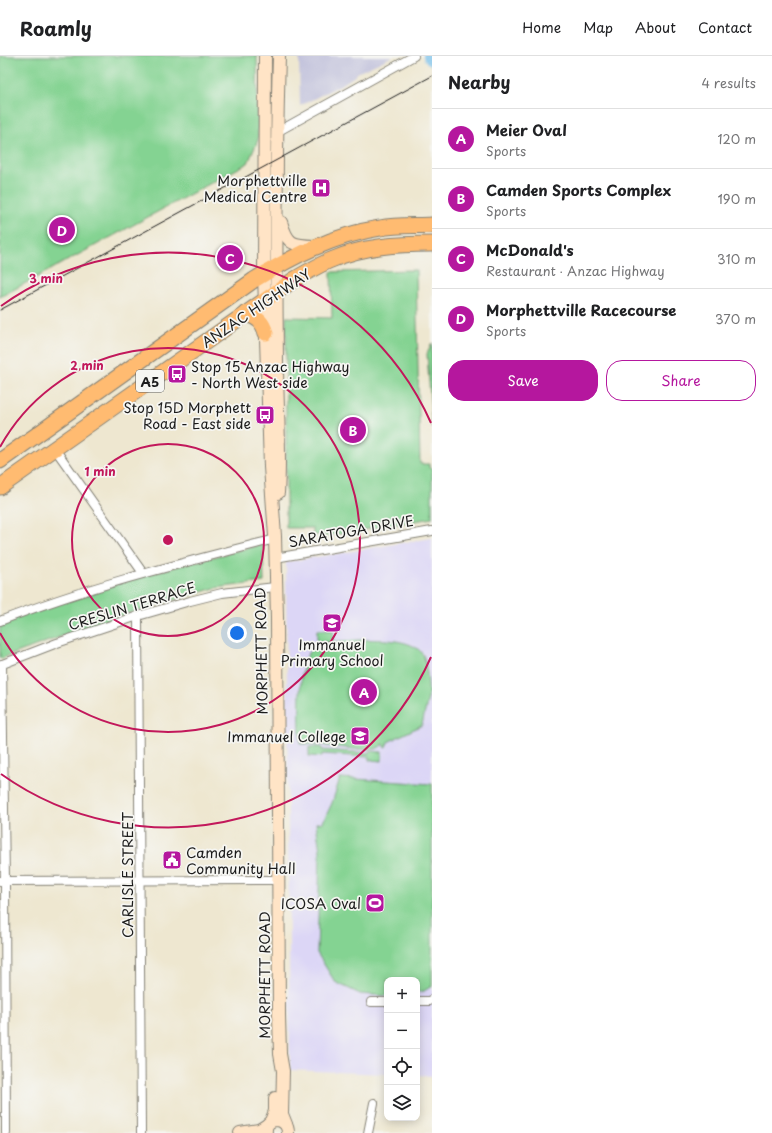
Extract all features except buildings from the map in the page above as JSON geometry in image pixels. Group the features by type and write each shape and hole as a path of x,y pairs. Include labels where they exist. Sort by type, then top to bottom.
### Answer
{"highway":[{"name":"ANZAC HIGHWAY","path":"0,461 271,270 315,246 345,235 381,228 432,225"},
{"name":"ANZAC HIGHWAY","path":"0,487 295,279 331,260 353,252 381,246 432,244"},
{"path":"246,313 263,323 266,333"},
{"path":"0,469 7,474 14,474 22,471"}],"street":[{"name":"MORPHETT ROAD","path":"266,56 271,295 277,371 280,465 275,538 279,1015 280,1054 283,1071 282,1114 287,1129"},
{"name":"MORPHETT ROAD","path":"271,270 277,209 279,56"},
{"path":"277,132 414,56"},
{"path":"277,209 285,236 290,242 315,246"},
{"name":"MORPHETT ROAD","path":"271,295 266,333 270,467 275,538"},
{"path":"55,449 143,573"},
{"name":"SARATOGA DRIVE","path":"275,558 432,531"},
{"path":"0,621 51,602 143,573 275,538"},
{"name":"CRESLIN TERRACE","path":"1,665 57,643 138,616 190,601 222,593 275,587"},
{"name":"CARLISLE STREET","path":"138,616 142,1133"},
{"path":"1,665 2,881 6,1133"},
{"path":"2,881 279,880"},
{"path":"420,1001 429,1001 432,999"},
{"path":"371,1002 384,1002"},
{"name":"MORPHETT ROAD","path":"268,1126 275,1110 275,1070 280,1054"},
{"path":"368,1133 374,1103"},
{"path":"240,1133 259,1130 278,1120 287,1129"}],"shaded area":[{"path":"299,56 393,56 357,73 344,83 300,106"},
{"name":"Immanuel College","path":"432,538 432,1076 420,1075 420,977 384,977 384,1074 290,1070 286,562"}],"green space":[{"path":"0,56 257,56 258,140 248,163 0,297"},
{"path":"416,270 420,464 429,464 429,468 432,469 432,518 328,536 313,535 313,528 286,528 286,317 332,318 331,272"},
{"path":"432,343 432,427 427,354"},
{"path":"263,544 264,582 215,588 106,620 0,659 0,624 27,613 144,575"},
{"path":"317,630 333,630 333,642 367,640 393,641 405,643 415,647 422,653 428,682 428,698 422,725 388,742 386,748 384,747 384,744 376,749 355,749 326,746 321,744 300,744 300,694 303,667 307,656 314,647 332,642 317,642"},
{"path":"309,747 322,747 322,750 369,753 369,751 382,752 382,761 369,760 369,757 322,754 322,757 309,756"},
{"name":"ICOSA Oval","path":"340,778 432,784 432,986 424,991 420,992 420,977 384,977 384,996 360,994 335,982 317,953 320,851 316,823 323,822 332,803"}],"tram line":[{"path":"0,310 432,76"}],"place":[{"name":"Morphettville Medical Centre","path":"321,188"},
{"name":"Morphettville Racecourse","path":"62,230"},
{"name":"McDonald's","path":"230,258"},
{"name":"Stop 15 Anzac Highway - North West side","path":"177,374"},
{"name":"Stop 15D Morphett Road - East side","path":"265,415"},
{"name":"Camden Sports Complex","path":"353,430"},
{"name":"Immanuel Primary School","path":"332,623"},
{"name":"Meier Oval","path":"364,692"},
{"name":"Immanuel College","path":"360,736"},
{"name":"Camden Community Hall","path":"172,860"},
{"name":"ICOSA Oval","path":"375,903"}]}
